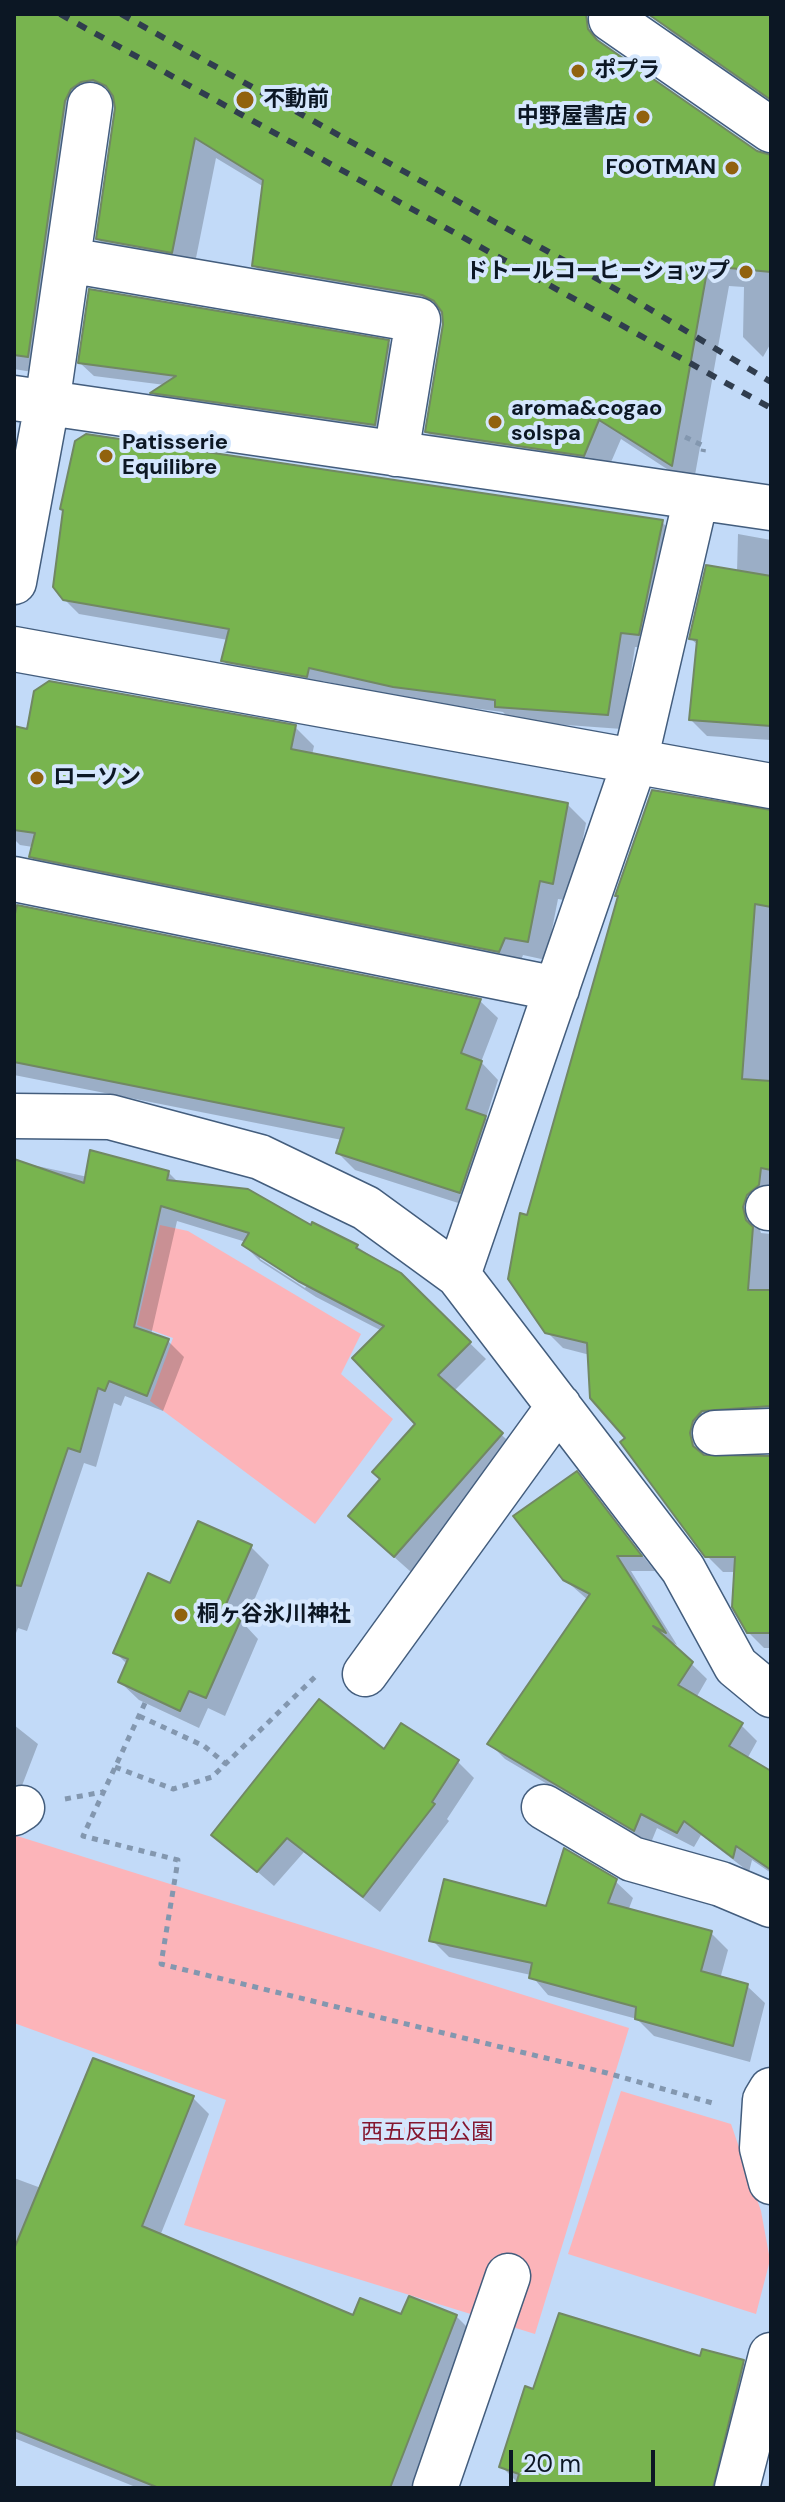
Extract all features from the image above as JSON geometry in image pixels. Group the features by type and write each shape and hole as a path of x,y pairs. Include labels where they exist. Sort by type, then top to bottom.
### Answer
{"street":[{"path":"612,14 611,19 771,130"},
{"path":"14,582 31,401 68,260 90,105"},
{"path":"68,260 418,320 396,454"},
{"path":"31,401 771,508"},
{"path":"458,1275 635,761 696,498"},
{"path":"14,649 771,786"},
{"path":"14,879 557,989"},
{"path":"14,1116 110,1117 260,1157 366,1208 458,1275 683,1569 736,1666 771,1695"},
{"path":"344,1670 559,1406"},
{"path":"715,1433 771,1431"},
{"path":"544,1807 632,1859 721,1884 771,1905"},
{"path":"767,2104 762,2148 771,2182"},
{"path":"435,2488 508,2276"},
{"path":"737,2488 771,2355"}],"path":[{"path":"115,1767 173,1789 212,1777 344,1670"},
{"path":"145,1703 83,1836 178,1860 161,1964 607,2073 767,2104"},
{"path":"139,1716 204,1746 226,1764"}],"green space":[{"path":"160,1225 188,1231 361,1334 341,1374 393,1419 315,1524 150,1401 173,1338 137,1325"},
{"name":"西五反田公園","path":"14,1835 629,2028 535,2334 184,2225 226,2100 14,2023"},
{"path":"621,2091 731,2124 761,2211 770,2260 756,2314 568,2254"}],"building":[{"path":"14,14 586,14 588,29 597,40 757,151 771,155 771,272 708,266 672,466 599,420 584,456 425,432 443,324 442,312 434,301 422,295 252,266 263,180 195,138 172,253 96,239 115,108 113,96 106,86 93,80 81,82 71,89 65,101 28,357 14,355"},
{"path":"648,14 771,14 771,100"},
{"path":"89,289 389,340 375,425 150,393 176,376 78,363"},
{"path":"86,434 663,520 639,635 621,633 608,715 495,707 495,700 393,687 309,668 307,677 221,661 229,629 63,600 53,587 63,510 60,509 75,441"},
{"path":"706,565 771,576 771,726 689,720 697,640 689,639"},
{"path":"49,681 296,725 291,749 568,803 553,884 540,881 528,942 505,938 499,952 29,857 35,833 14,830 14,726 27,729 34,691"},
{"path":"652,790 771,810 771,907 755,904 742,1079 771,1081 771,1170 761,1168 759,1185 747,1195 743,1207 746,1220 753,1227 748,1290 771,1290 771,1406 702,1411 693,1421 690,1433 693,1446 704,1455 771,1456 771,1633 747,1633 732,1607 735,1557 705,1557 620,1442 625,1438 590,1398 587,1343 545,1333 508,1279 520,1213 527,1215 618,896 615,896"},
{"path":"17,905 481,999 461,1053 482,1061 466,1109 486,1116 460,1193 336,1153 344,1128 14,1062 14,918"},
{"path":"90,1150 169,1171 167,1180 248,1189 311,1225 312,1222 358,1245 356,1248 401,1273 471,1342 438,1375 503,1433 394,1557 348,1516 380,1479 372,1472 415,1424 352,1358 384,1326 298,1281 242,1245 249,1233 161,1206 134,1327 169,1339 147,1396 109,1381 105,1391 98,1388 80,1452 68,1448 21,1586 14,1585 14,1159 84,1183"},
{"path":"577,1471 642,1556 617,1556 666,1633 653,1626 693,1662 678,1685 743,1723 729,1746 771,1771 771,1870 736,1846 733,1858 684,1821 677,1833 641,1814 634,1831 487,1744 590,1594 563,1580 513,1516"},
{"name":"桐ヶ谷氷川神社","path":"198,1521 252,1545 223,1611 241,1619 206,1698 189,1691 180,1711 118,1682 128,1659 113,1653 148,1573 170,1583"},
{"path":"319,1699 384,1749 401,1723 459,1760 432,1802 435,1804 363,1897 287,1838 257,1872 211,1835"},
{"path":"564,1848 617,1879 608,1903 712,1931 701,1971 748,1984 733,2046 635,2019 636,2007 529,1978 532,1963 429,1941 444,1879 546,1906"},
{"path":"93,2058 194,2096 142,2226 353,2315 360,2298 401,2314 409,2296 457,2315 390,2488 159,2488 14,2430 14,2249"},
{"path":"559,2313 700,2356 702,2349 744,2360 713,2488 515,2488 519,2474 499,2467 525,2386 533,2389"}],"railway":[{"path":"60,14 771,408"},
{"path":"121,14 628,296 771,382"}],"place":[{"name":"ポプラ","path":"578,71"},
{"name":"不動前","path":"245,100"},
{"name":"中野屋書店","path":"643,117"},
{"name":"FOOTMAN","path":"732,168"},
{"name":"ドトールコーヒーショップ","path":"746,272"},
{"name":"aroma&cogao solspa","path":"495,422"},
{"name":"Patisserie Equilibre","path":"106,456"},
{"name":"ローソン","path":"37,778"},
{"name":"桐ヶ谷氷川神社","path":"181,1615"}]}
